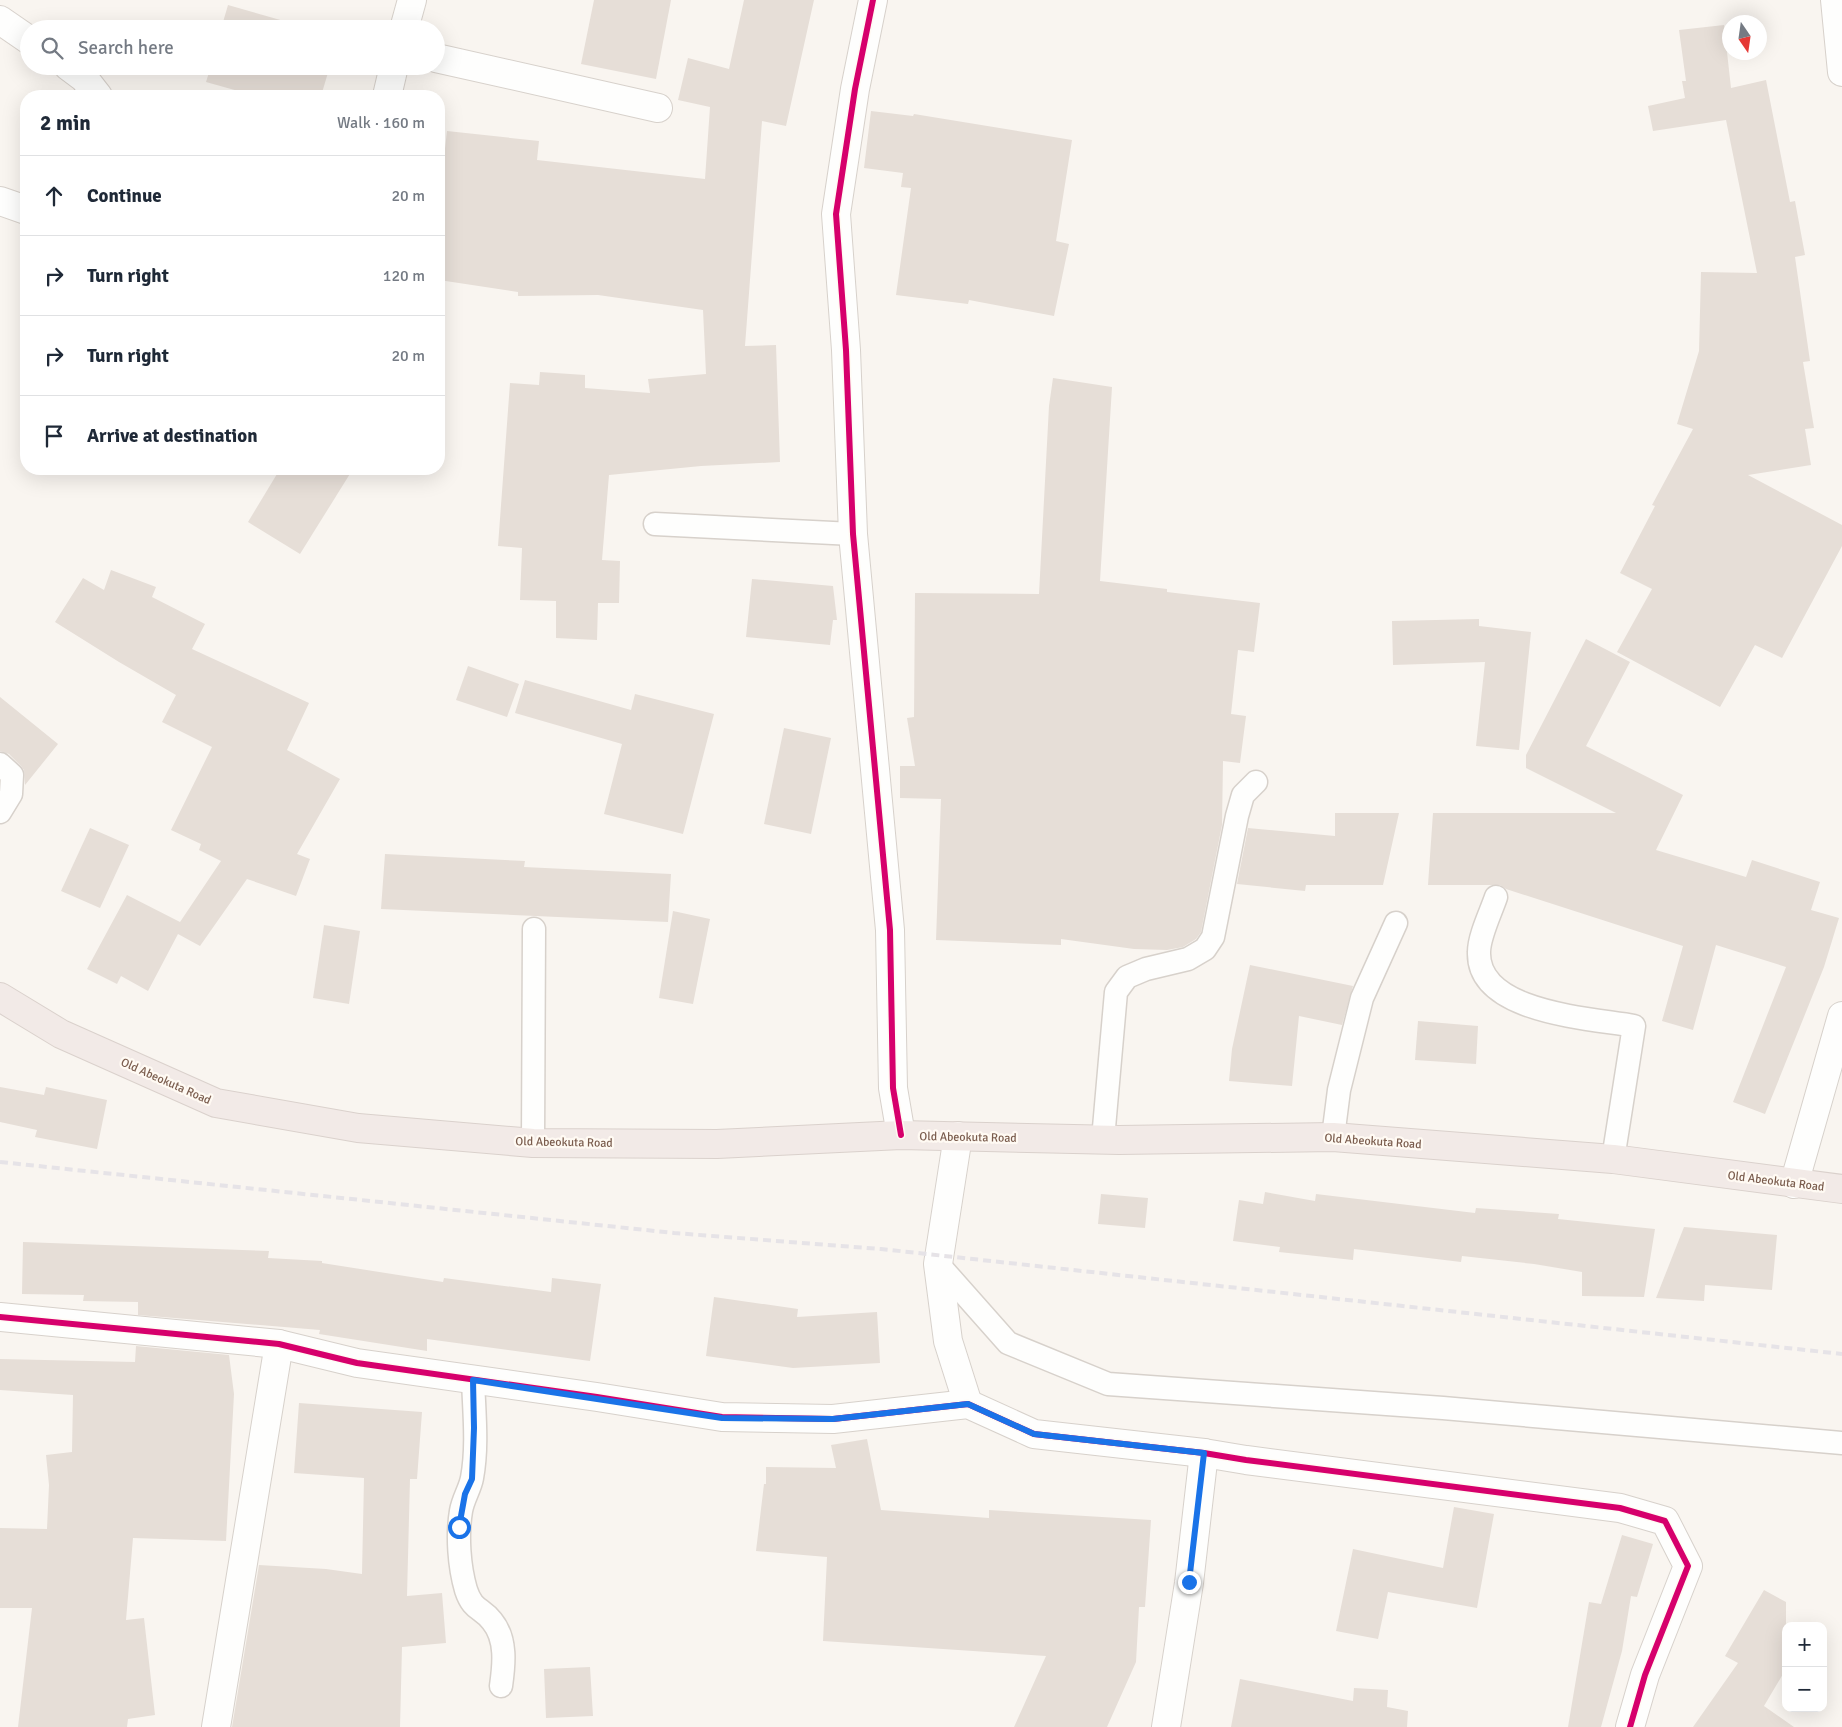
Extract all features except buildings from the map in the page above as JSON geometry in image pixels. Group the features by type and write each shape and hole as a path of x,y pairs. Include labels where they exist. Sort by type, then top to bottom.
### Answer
{"highway":[{"name":"Old Abeokuta Road","path":"0,997 61,1034 216,1103 358,1128 533,1143 717,1144 902,1135 1103,1139 1333,1137 1613,1159 1842,1189"}],"street":[{"path":"406,20 412,0"},
{"path":"872,0 855,89 836,214 846,350 853,534 890,921 893,1088 902,1135"},
{"path":"1835,0 1842,72"},
{"path":"0,20 20,34"},
{"path":"445,60 658,108"},
{"path":"80,75 93,90"},
{"path":"388,90 392,75"},
{"path":"0,201 20,208"},
{"path":"1794,1184 1842,1016"},
{"path":"958,1136 938,1264 948,1341 968,1404"},
{"path":"0,1317 279,1344 357,1363 722,1418 833,1419 968,1404 1034,1434 1204,1453 1620,1508 1665,1520 1688,1566 1645,1675 1630,1727"},
{"path":"216,1727 279,1344"},
{"path":"1166,1727 1189,1582 1204,1453"}],"lane":[{"path":"655,524 853,534"},
{"path":"0,764 12,775 11,794 0,812"},
{"path":"1103,1139 1116,992 1127,977 1146,969 1188,959 1205,949 1213,937 1243,795 1256,782"},
{"path":"1496,897 1479,951 1481,970 1494,988 1508,998 1536,1008 1634,1026 1613,1159"},
{"path":"1333,1137 1339,1090 1362,998 1396,923"},
{"path":"533,1143 534,928"},
{"path":"938,1264 1008,1343 1108,1384 1452,1409 1842,1443"},
{"path":"473,1380 472,1479 465,1494 459,1527 463,1572 470,1600 477,1610 492,1621 500,1636 504,1661 501,1686"}],"railway":[{"path":"0,1162 674,1233 881,1249 1842,1354"}],"cycle path":[{"path":"873,0 855,89 836,214 846,350 853,534 890,930 893,1088 901,1135"},
{"path":"0,1317 279,1344 357,1363 722,1417 833,1419 968,1404 1034,1434 1204,1453 1620,1508 1665,1521 1688,1566 1645,1675 1630,1727"}],"route":[{"path":"459,1527 465,1494 472,1479 473,1380 597,1397 722,1418 833,1419 968,1404 1034,1434 1204,1453 1189,1582"}]}
